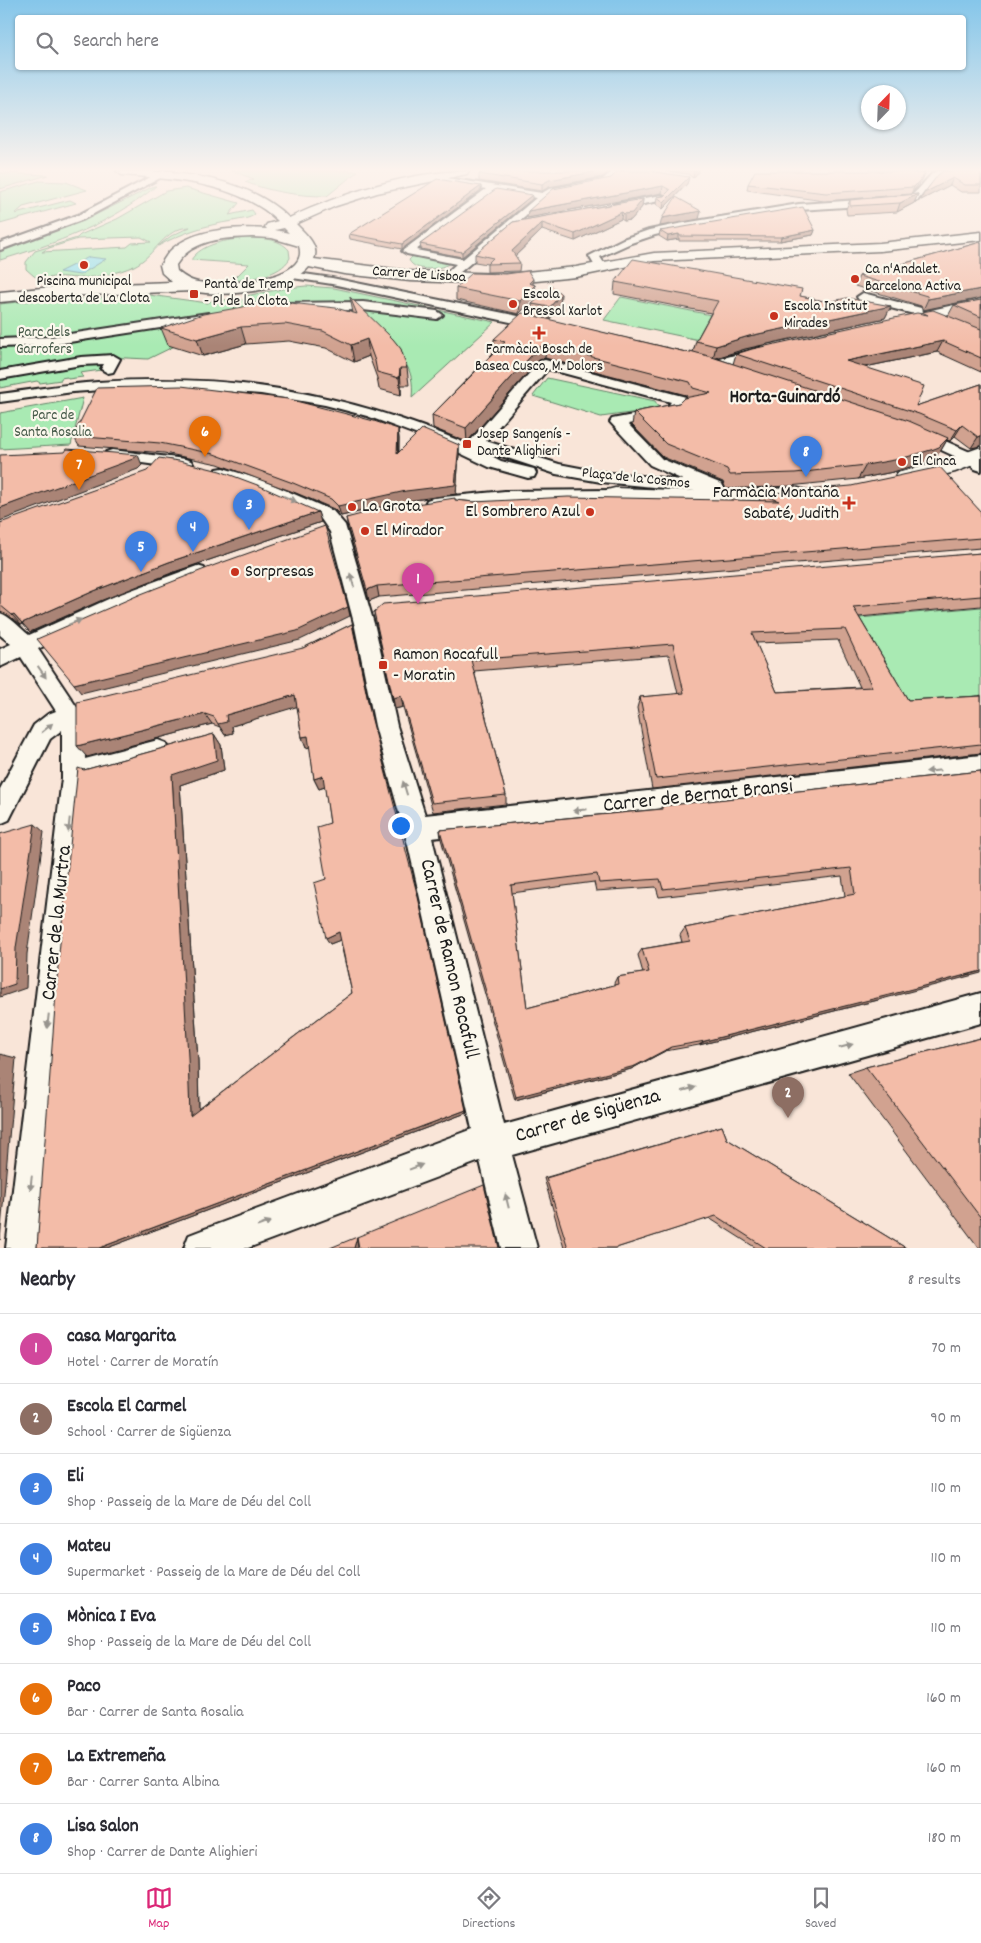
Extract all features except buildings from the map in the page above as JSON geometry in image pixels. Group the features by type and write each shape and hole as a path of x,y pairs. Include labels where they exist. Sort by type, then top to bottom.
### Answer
{"street":[{"path":"0,246 45,229"},
{"path":"196,286 181,281 170,273 168,265 173,256 184,247 208,238 264,229"},
{"path":"0,297 63,291 196,286 221,288 263,284 290,275 305,262 308,252 304,243 292,229"},
{"path":"304,243 309,229"},
{"path":"437,229 407,251 465,263"},
{"path":"448,278 504,229"},
{"path":"600,266 594,256 602,251 653,232 668,229"},
{"path":"254,232 284,235 304,243"},
{"name":"Carrer de Lisboa","path":"305,262 366,272 448,278 515,278 550,276 654,257 880,247 981,236"},
{"path":"290,275 332,281 558,328"},
{"path":"863,297 923,312 946,321"},
{"path":"903,320 923,312 981,303"},
{"path":"267,308 344,305 483,321 485,319"},
{"path":"0,343 50,341 219,315"},
{"path":"714,366 745,355 773,349"},
{"path":"0,375 81,361 113,359 108,369"},
{"path":"698,362 734,371"},
{"name":"Plaça de la Cosmos","path":"545,364 681,400 670,412 617,422 656,462 716,488 602,477 556,469 476,443 483,434 545,364"},
{"path":"0,398 89,387 182,383 243,387 318,398 408,426 472,452 495,464 615,495"},
{"path":"0,405 89,387"},
{"path":"907,430 978,459"},
{"path":"97,454 160,460"},
{"path":"885,481 978,459"},
{"path":"145,474 160,460"},
{"name":"Carrer de Ramon Rocafull","path":"160,460 206,469 265,488 327,515 336,525 362,619 386,726 416,828 519,1248"},
{"path":"495,464 497,469 525,480 540,495"},
{"path":"534,474 549,484 540,495"},
{"path":"415,507 467,499 540,495 742,499 823,493"},
{"path":"0,659 15,644 159,586 214,567"},
{"path":"0,621 9,632 15,644 72,718 56,721 42,732 0,812"},
{"name":"Carrer de la Murtra","path":"24,1248 74,778 72,718"},
{"path":"93,767 175,746"},
{"name":"Carrer de Bernat Bransi","path":"416,828 981,766"},
{"name":"Carrer de Sigüenza","path":"202,1248 476,1144 494,1144 981,1008"}],"green space":[{"path":"61,229 86,229 61,240 0,260 0,252"},
{"path":"93,229 180,229 166,237 148,256 134,266 108,274 95,277 57,277 43,280 34,276 26,269 26,262 35,251 77,238","holes":["141,237 151,242 132,243 127,247 42,252 78,239"]},
{"path":"185,229 197,229 158,246 171,236"},
{"path":"246,238 264,239 280,243 289,250 290,258 272,273 256,278 232,281 249,264 191,260 208,246 224,241"},
{"path":"414,255 452,262 441,267 422,268 412,264 409,260"},
{"name":"Parc dels Garrofers","path":"306,286 334,288 495,322 412,398 409,369 400,356 378,338 187,340 148,359 106,357 101,370 80,373 83,377 68,379 67,377 61,378 61,380 40,383 37,381 0,388 0,304 46,299 45,301 149,295 208,303 212,300 244,300 245,296"},
{"path":"621,297 711,315 699,340 604,320"},
{"path":"547,378 655,401 660,409 601,417 533,396"},
{"name":"Parc de Santa Rosalia","path":"83,398 71,445 0,449 0,413"},
{"path":"981,607 981,696 976,696 967,704 900,709 848,619"}],"water":[{"name":"Piscina municipal descoberta de La Clota","path":"89,257 106,259 80,275 59,272"}],"place":[{"name":"Piscina municipal descoberta de La Clota","path":"84,265"},
{"name":"Ca n'Andalet. Barcelona Activa","path":"855,279"},
{"name":"Pantà de Tremp - Pl de la Clota","path":"194,294"},
{"name":"Escola Bressol Xarlot","path":"513,304"},
{"name":"Escola Institut Mirades","path":"774,316"},
{"name":"Farmàcia Bosch de Basea Cusco, M. Dolors","path":"539,333"},
{"name":"Josep Sangenís - Dante Alighieri","path":"467,444"},
{"name":"Paco","path":"205,457"},
{"name":"El Cinca","path":"902,462"},
{"name":"Lisa Salon","path":"806,477"},
{"name":"La Extremeña","path":"79,490"},
{"name":"Farmàcia Montaña Sabaté, Judith","path":"849,503"},
{"name":"La Grota","path":"352,507"},
{"name":"El Sombrero Azul","path":"590,512"},
{"name":"Eli","path":"249,530"},
{"name":"El Mirador","path":"365,531"},
{"name":"Mateu","path":"193,552"},
{"name":"Mònica I Eva","path":"141,572"},
{"name":"Sorpresas","path":"235,572"},
{"name":"casa Margarita","path":"418,604"},
{"name":"Ramon Rocafull - Moratin","path":"383,665"},
{"name":"Escola El Carmel","path":"788,1118"}],"district":[{"name":"Horta-Guinardó","path":"785,398"}]}
